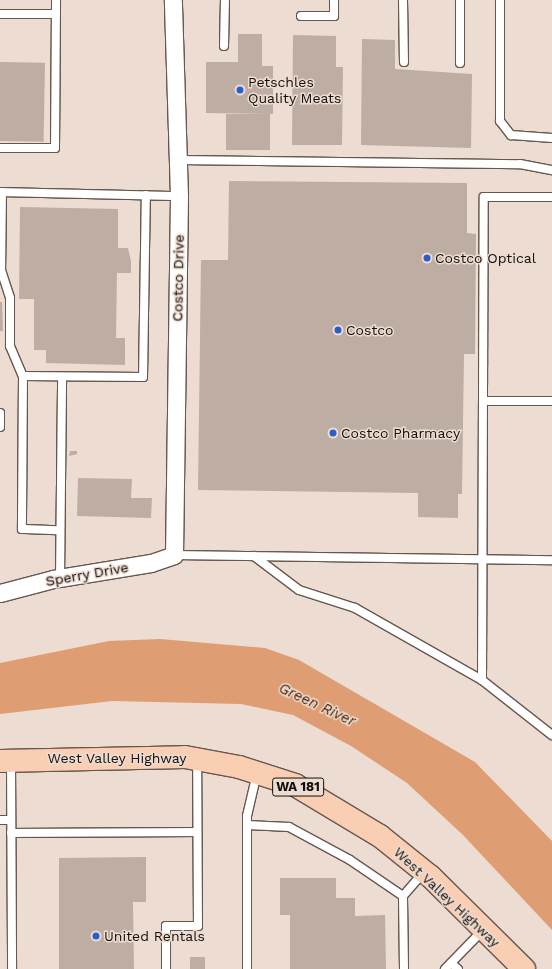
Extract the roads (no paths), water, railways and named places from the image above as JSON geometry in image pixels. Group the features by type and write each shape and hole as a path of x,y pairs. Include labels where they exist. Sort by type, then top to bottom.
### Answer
{"main road":[{"name":"West Valley Highway","path":"6,760 123,756 197,759 257,772 295,785 346,813 424,872 524,969"}],"street":[{"name":"Costco Drive","path":"173,0 179,160 174,555"},
{"name":"Sperry Drive","path":"0,593 60,578 151,563 174,555"}],"lane":[{"path":"0,148 55,148 56,0"},
{"path":"224,46 225,0"},
{"path":"301,16 334,16 334,0"},
{"path":"403,0 404,62"},
{"path":"460,0 460,63"},
{"path":"500,0 500,121 511,136 552,138"},
{"path":"0,14 56,14"},
{"path":"179,160 520,164 552,170"},
{"path":"60,530 22,529 23,376 10,346 10,298 1,270 1,192 179,196"},
{"path":"23,376 144,377 146,195"},
{"path":"482,680 484,197 552,197"},
{"path":"60,578 62,376"},
{"path":"483,401 552,401"},
{"path":"0,413 0,427"},
{"path":"174,555 552,560"},
{"path":"254,556 299,590 356,608 482,680 552,735"},
{"path":"166,969 166,926 198,926 197,759"},
{"path":"6,760 11,820 12,969"},
{"path":"247,969 247,825 257,772"},
{"path":"0,820 11,820"},
{"path":"247,825 289,827 350,860 403,896"},
{"path":"11,833 197,832"},
{"path":"404,969 403,896 424,872"},
{"path":"445,969 483,929"},
{"path":"451,963 458,969"}],"water":[{"name":"Green River","path":"160,639 265,648 299,660 475,762 552,841 552,930 463,835 407,783 351,746 293,715 241,704 112,701 0,714 0,663 109,641"}],"place":[{"name":"Petschles Quality Meats","path":"240,90"},
{"name":"Costco Optical","path":"427,258"},
{"name":"Costco","path":"338,330"},
{"name":"Costco Pharmacy","path":"333,433"},
{"name":"United Rentals","path":"96,936"}]}
